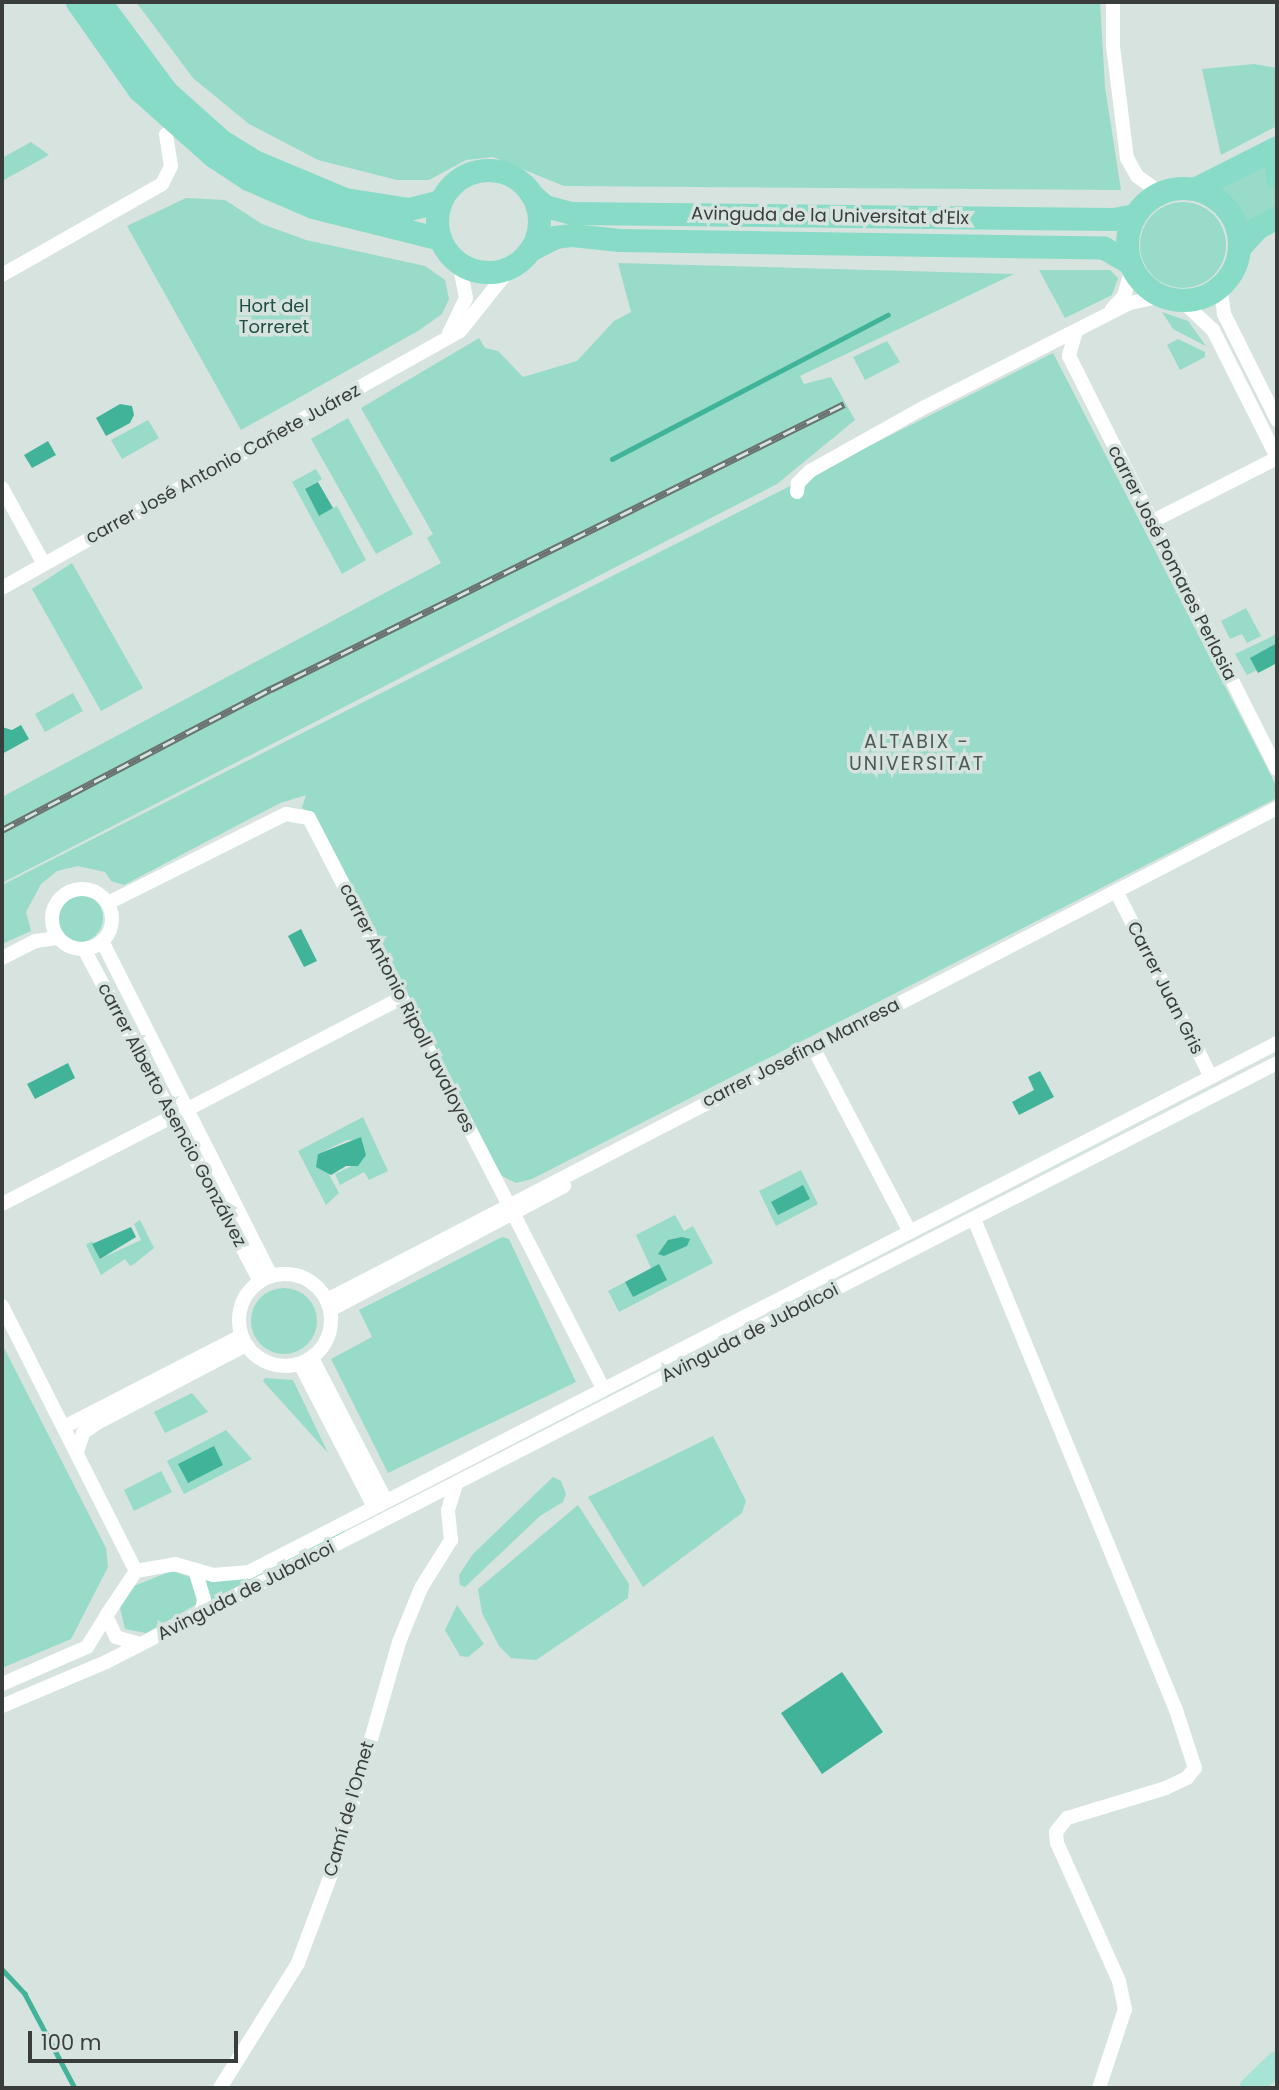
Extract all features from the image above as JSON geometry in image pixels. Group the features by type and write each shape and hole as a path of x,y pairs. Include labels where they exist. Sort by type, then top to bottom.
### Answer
{"highway":[{"path":"77,2 139,90 225,163 313,208 440,239"},
{"path":"100,2 166,91 222,141 252,160 345,199 409,209 441,201"},
{"path":"1277,147 1194,189 1160,193 1135,215 1127,243 1131,265 1145,285 1172,298 1209,293 1220,285 1233,268 1239,248 1257,228 1277,217"},
{"path":"1277,155 1277,177"},
{"path":"489,170 517,180 531,194 539,219 530,250 512,266 481,272 459,263 440,239 437,220 441,201 461,178 489,170"},
{"path":"1194,189 1227,210 1239,248"},
{"name":"Avinguda de la Universitat d'Elx","path":"531,194 545,206 572,214 1114,219 1135,215"},
{"name":"Avinguda de la Universitat d'Elx","path":"530,250 572,234 620,240 1104,248 1131,265"}],"main road":[{"path":"1250,2088 1277,2062"}],"street":[{"path":"1113,2 1113,46 1127,158 1137,176 1160,193"},
{"path":"2,275 162,184 170,166 166,134"},
{"path":"445,341 466,298 459,263"},
{"path":"1047,344 1069,356 1082,328 1118,304 1131,265"},
{"name":"carrer José Antonio Cañete Juárez","path":"2,588 445,341 475,316 512,266"},
{"path":"1220,285 1224,314 1277,420"},
{"path":"797,492 797,483 810,471 1047,344 1130,303 1172,298 1213,330 1277,457 1151,522"},
{"name":"carrer José Pomares Perlasia","path":"1069,356 1277,769"},
{"path":"2,488 44,564"},
{"name":"carrer Josefina Manresa","path":"328,1305 1277,808"},
{"name":"carrer Antonio Ripoll Javaloyes","path":"108,903 286,814 302,814 309,818 603,1388"},
{"name":"carrer Josefina Manresa","path":"510,1209 817,1055 1277,818"},
{"path":"2,958 36,941 58,938 84,949 102,941 112,923 108,903 92,890 71,890 62,895 52,911 58,938"},
{"name":"Carrer Juan Gris","path":"1120,899 1211,1077"},
{"name":"carrer Alberto Asencio Gonzálvez","path":"102,941 266,1279"},
{"name":"carrer Alberto Asencio Gonzálvez","path":"84,949 171,1117 266,1279"},
{"path":"186,1110 401,998"},
{"name":"Avinguda de Jubalcoi","path":"136,1571 175,1564 213,1575 248,1572 1277,1043"},
{"path":"817,1055 910,1231"},
{"name":"Avinguda de Jubalcoi","path":"106,1616 122,1642 141,1644 1277,1063"},
{"path":"2,1204 171,1117"},
{"path":"974,1219 1176,1710 1195,1768 1187,1778 1166,1788 1067,1818 1056,1832 1057,1843 1119,1981 1125,2009 1099,2088"},
{"path":"266,1279 308,1280 328,1305 327,1340 306,1361 269,1364 243,1340 242,1304 266,1279"},
{"path":"2,1306 136,1571 87,1647 2,1684"},
{"path":"64,1427 243,1340"},
{"path":"77,1452 83,1433 97,1423 243,1340"},
{"path":"306,1361 379,1504"},
{"path":"54,1408 92,1412"},
{"name":"Camí de l'Omet","path":"220,2088 298,1963 335,1864 399,1642 421,1588 451,1540 449,1519 456,1484"},
{"path":"415,1504 429,1504 449,1519"},
{"path":"195,1570 204,1600 201,1614"},
{"path":"2,1706 141,1644"}],"green space":[{"path":"136,2 1100,2 1105,87 1121,190 564,186 493,157 466,160 429,180 397,180 318,160 249,124 193,78"},
{"path":"1254,64 1277,68 1277,126 1221,155 1202,69"},
{"path":"31,142 49,155 2,181 2,158"},
{"path":"1265,160 1277,191 1277,209 1246,228 1231,202 1214,187"},
{"name":"Hort del Torreret","path":"186,198 225,200 262,224 306,240 425,266 445,280 449,299 442,314 418,331 241,430 127,226"},
{"path":"1183,202 1207,209 1219,221 1226,245 1219,269 1207,281 1183,288 1159,281 1147,269 1140,245 1147,221 1159,209"},
{"path":"618,263 1014,274 800,376 804,384 831,377 855,420 777,484 2,883 2,797 441,563 427,538 433,534 361,408 479,338 485,348 498,351 523,377 577,361 614,321 631,312"},
{"path":"1039,270 1110,270 1118,278 1112,295 1065,318"},
{"path":"1162,312 1188,321 1206,346 1173,329"},
{"path":"1178,339 1205,352 1205,357 1180,370 1167,345"},
{"path":"887,341 900,362 865,380 853,357"},
{"path":"1053,353 1277,787 1277,798 532,1179 516,1183 498,1174 310,812 302,808 306,795 280,803 124,885 111,881 105,872 78,866 57,871 41,884 26,912 31,931 2,944 2,885"},
{"path":"348,418 413,534 376,554 311,439"},
{"path":"148,420 159,438 122,459 111,440"},
{"path":"316,469 322,479 305,490 319,515 337,506 366,560 342,574 292,482"},
{"path":"72,563 143,688 101,711 32,589"},
{"path":"1246,608 1261,636 1247,643 1242,634 1230,639 1221,621"},
{"path":"1277,634 1277,643 1251,658 1257,670 1247,675 1235,654"},
{"path":"73,693 83,711 45,732 35,714"},
{"path":"79,894 96,901 103,918 96,935 79,942 62,935 55,918 62,901"},
{"path":"363,1117 388,1171 369,1180 364,1172 340,1185 335,1174 360,1162 363,1141 347,1140 318,1154 339,1193 326,1205 298,1151"},
{"path":"801,1170 818,1204 776,1226 759,1191"},
{"path":"675,1215 684,1231 693,1226 713,1263 619,1312 608,1291 625,1282 633,1297 651,1268 636,1235"},
{"path":"140,1220 154,1248 134,1264 130,1266 125,1259 101,1275 86,1245 92,1241 100,1259 141,1240 134,1224"},
{"path":"502,1237 509,1239 576,1382 388,1473 331,1359 372,1337 359,1310"},
{"path":"278,1288 290,1288 302,1293 312,1303 317,1321 315,1334 302,1349 290,1354 278,1354 266,1349 256,1339 251,1327 251,1315 256,1303 266,1293"},
{"path":"2,1344 106,1548 108,1567 71,1639 2,1668"},
{"path":"265,1378 293,1380 328,1453 263,1381"},
{"path":"192,1393 208,1412 165,1433 154,1412"},
{"path":"226,1430 252,1459 184,1494 167,1461"},
{"path":"713,1436 746,1501 742,1513 643,1587 588,1497"},
{"path":"161,1471 172,1492 134,1511 124,1490"},
{"path":"553,1477 561,1481 566,1494 563,1502 540,1516 465,1587 460,1585 459,1575 473,1554"},
{"path":"578,1505 629,1584 628,1598 536,1660 511,1658 499,1646 482,1613 478,1589"},
{"path":"346,1529 209,1601 206,1579 215,1581"},
{"path":"171,1571 190,1577 198,1596 197,1604 146,1633 125,1629 119,1603 134,1586"},
{"path":"457,1605 484,1644 468,1657 460,1656 445,1630"}],"shaded area":[{"path":"120,404 132,406 134,415 130,423 106,436 96,418"},
{"path":"48,441 56,455 32,468 24,455"},
{"path":"318,482 333,508 319,516 305,489"},
{"path":"1277,643 1277,663 1258,673 1250,658"},
{"path":"21,725 29,739 2,754 2,727 12,730"},
{"path":"301,929 317,961 304,967 288,936"},
{"path":"68,1063 75,1078 35,1099 27,1084"},
{"path":"1040,1071 1054,1097 1019,1115 1012,1102 1034,1090 1028,1077"},
{"path":"361,1137 366,1155 358,1166 346,1166 331,1175 316,1167 318,1154"},
{"path":"803,1185 810,1199 778,1215 771,1202"},
{"path":"131,1227 136,1237 100,1259 92,1244"},
{"path":"682,1237 690,1239 687,1246 664,1256 658,1254 668,1240"},
{"path":"659,1264 667,1280 633,1297 625,1282"},
{"path":"214,1446 223,1465 188,1483 178,1464"},
{"path":"842,1672 883,1732 822,1774 781,1713"}],"waterway":[{"path":"612,459 888,315"},
{"path":"2,1969 25,1994 75,2088"}],"railway":[{"path":"2,830 271,689 844,404"}],"district":[{"name":"ALTABIX - UNIVERSITAT","path":"917,753"}]}
